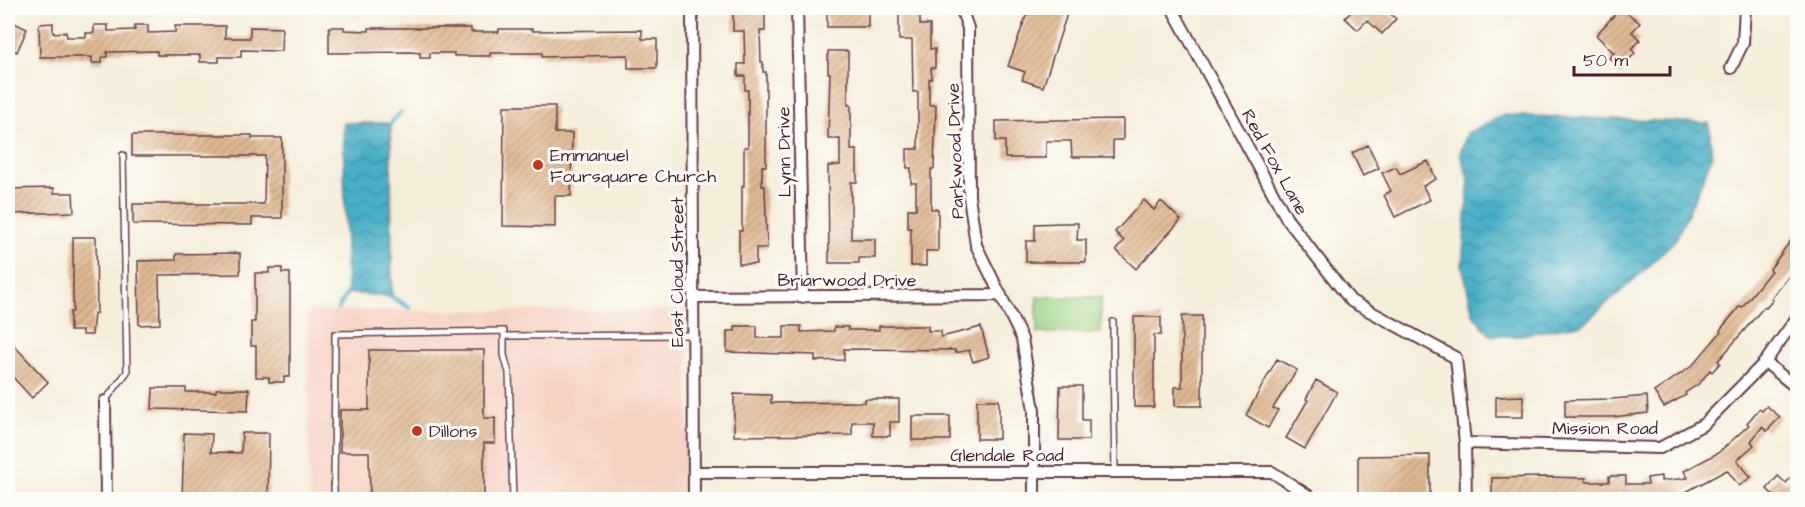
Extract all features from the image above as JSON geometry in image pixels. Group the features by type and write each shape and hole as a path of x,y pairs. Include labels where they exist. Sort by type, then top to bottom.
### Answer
{"street":[{"name":"East Cloud Street","path":"692,8 694,500"},
{"name":"Lynn Drive","path":"797,8 803,297"},
{"name":"Parkwood Drive","path":"961,8 968,28 969,196 976,245 1022,339 1034,410 1034,500"},
{"name":"Red Fox Lane","path":"1172,8 1287,219 1351,301 1456,357 1465,443"},
{"path":"1731,68 1743,44 1745,8"},
{"name":"Briarwood Drive","path":"694,297 1001,295"},
{"name":"Mission Road","path":"1465,443 1660,448 1704,424 1766,362 1797,316"},
{"path":"1766,362 1797,389"},
{"path":"105,401 106,500"},
{"path":"1465,443 1466,500"},
{"name":"Glendale Road","path":"694,472 1272,472 1310,496 1311,500"}],"lane":[{"path":"105,401 127,372 123,155"},
{"path":"1113,322 1112,404 1115,472"},
{"path":"334,500 335,334 504,331 504,354 509,374 513,500"},
{"path":"504,336 694,335"}],"shaded area":[{"path":"688,310 688,499 309,499 308,311"}],"green space":[{"path":"1037,297 1101,297 1101,333 1037,333"}],"water":[{"path":"1504,115 1709,123 1712,156 1676,239 1645,270 1583,324 1515,336 1490,335 1473,314 1462,265 1469,181 1460,153 1467,133"},
{"path":"343,123 391,123 392,297 347,293"}],"building":[{"path":"733,8 765,8 765,31 760,31 761,62 763,62 763,72 766,72 766,166 762,166 762,186 765,186 767,248 756,248 756,264 739,264 744,147 748,147 748,90 745,90 745,76 738,76 738,64 745,64 744,31 733,31"},
{"path":"827,8 868,8 868,27 827,27"},
{"path":"899,8 920,8 920,25 930,25 930,49 935,49 935,68 931,68 932,79 929,79 929,105 936,105 934,169 931,169 931,209 938,209 938,251 926,251 926,266 911,266 911,228 908,228 908,209 916,209 916,183 911,183 911,168 907,168 907,149 918,149 918,92 913,92 912,40 899,40"},
{"path":"1029,8 1069,8 1043,87 1022,80 1025,72 1008,66"},
{"path":"1355,8 1384,8 1396,19 1382,34 1367,20 1358,30 1345,18"},
{"path":"1621,8 1640,23 1632,32 1640,40 1631,49 1635,53 1621,69 1609,58 1614,53 1596,35"},
{"path":"8,20 27,29 17,52 8,48"},
{"path":"53,23 53,33 66,32 67,37 86,37 86,33 94,33 94,25 108,25 108,31 135,30 135,25 148,25 148,33 175,32 175,26 225,26 225,38 250,38 250,27 282,28 281,51 241,50 241,57 219,57 219,62 200,62 200,55 157,55 157,51 107,52 107,57 102,57 102,63 92,63 92,57 40,57 39,24"},
{"path":"329,27 369,31 369,28 471,28 471,32 499,32 499,29 642,30 642,39 657,39 657,68 628,68 628,55 542,57 542,53 454,56 454,53 430,53 430,58 420,58 420,53 410,52 329,53"},
{"path":"828,51 848,51 851,150 857,150 857,182 851,182 851,239 875,239 875,258 859,258 859,263 829,263 828,166 840,165 840,139 828,139 830,73 828,73"},
{"name":"Emmanuel Foursquare Church","path":"504,106 555,106 555,133 572,133 571,196 555,196 555,227 503,226"},
{"path":"1123,119 1123,140 1113,140 1113,157 1072,157 1071,141 1046,141 1046,158 1005,158 1005,141 996,141 996,121"},
{"path":"132,135 252,135 252,138 282,138 282,218 252,218 252,225 133,224 133,204 264,204 265,156 132,156"},
{"path":"1368,145 1379,168 1363,176 1352,153"},
{"path":"1428,161 1436,179 1423,186 1430,200 1395,217 1384,195 1391,191 1382,173 1396,167 1400,174"},
{"path":"54,188 54,193 73,193 74,212 8,214 8,189"},
{"path":"1144,200 1154,210 1161,201 1181,220 1136,269 1116,250 1124,241 1115,232"},
{"path":"1078,223 1077,240 1086,240 1086,262 1026,262 1026,241 1035,241 1035,224"},
{"path":"1797,232 1797,266 1771,299 1773,300 1766,308 1764,307 1718,361 1720,363 1712,372 1710,370 1700,383 1685,393 1686,395 1664,407 1654,392 1692,366 1771,271 1770,269"},
{"path":"73,237 96,237 97,313 94,313 92,335 82,335 82,331 70,331 70,312 73,312"},
{"path":"240,253 240,274 159,275 160,324 139,325 138,261 176,260 176,254"},
{"path":"269,268 282,268 282,273 290,273 290,377 284,377 284,382 269,382 269,377 256,377 256,346 251,346 251,322 255,322 255,273 269,273"},
{"path":"1182,316 1202,316 1202,406 1175,406 1175,387 1182,387"},
{"path":"1134,317 1161,317 1161,335 1154,335 1154,407 1134,407"},
{"path":"735,326 757,326 757,338 784,338 784,326 801,326 801,332 834,331 834,327 848,327 848,330 879,330 879,326 928,326 928,331 941,331 941,337 981,327 989,357 973,362 969,350 955,353 955,350 844,349 844,360 815,361 815,355 727,352 727,331 735,331"},
{"path":"8,339 48,382 32,398 8,372"},
{"name":"Dillons","path":"369,350 484,350 484,418 495,418 495,443 484,443 484,500 370,500 369,452 340,452 340,410 369,410"},
{"path":"1277,359 1297,370 1273,408 1278,410 1268,428 1246,415"},
{"path":"1316,380 1337,392 1305,449 1286,438 1308,400 1306,399"},
{"path":"1060,386 1082,386 1082,420 1089,420 1089,440 1059,440"},
{"path":"153,388 186,388 186,392 249,389 248,411 152,409"},
{"path":"734,394 771,395 771,403 865,402 865,399 899,399 899,422 890,422 890,436 873,436 873,422 852,422 852,435 734,436"},
{"path":"1523,396 1523,417 1496,417 1496,397"},
{"path":"1647,396 1648,413 1612,417 1565,417 1565,400"},
{"path":"977,400 999,400 999,439 977,439"},
{"path":"1767,406 1780,417 1767,431 1762,427 1751,441 1754,445 1737,460 1751,477 1739,486 1727,470 1680,495 1680,498 1667,500 1492,500 1492,478 1586,478 1586,482 1609,482 1609,476 1626,476 1626,484 1648,484 1647,478 1661,476 1661,481 1688,478 1684,471 1718,453 1749,425 1747,423 1759,409 1762,411"},
{"path":"912,416 950,416 950,440 912,440"},
{"path":"184,433 212,434 211,452 241,453 242,433 269,433 268,500 182,500"},
{"path":"1430,455 1430,496 1358,497 1358,456"},
{"path":"1797,471 1797,495 1794,500 1778,500 1767,489 1778,476 1786,483"}],"waterway":[{"path":"391,123 401,112"},
{"path":"338,309 347,293"},
{"path":"392,297 410,308"}],"place":[{"name":"Emmanuel Foursquare Church","path":"538,165"},
{"name":"Dillons","path":"417,431"}]}
